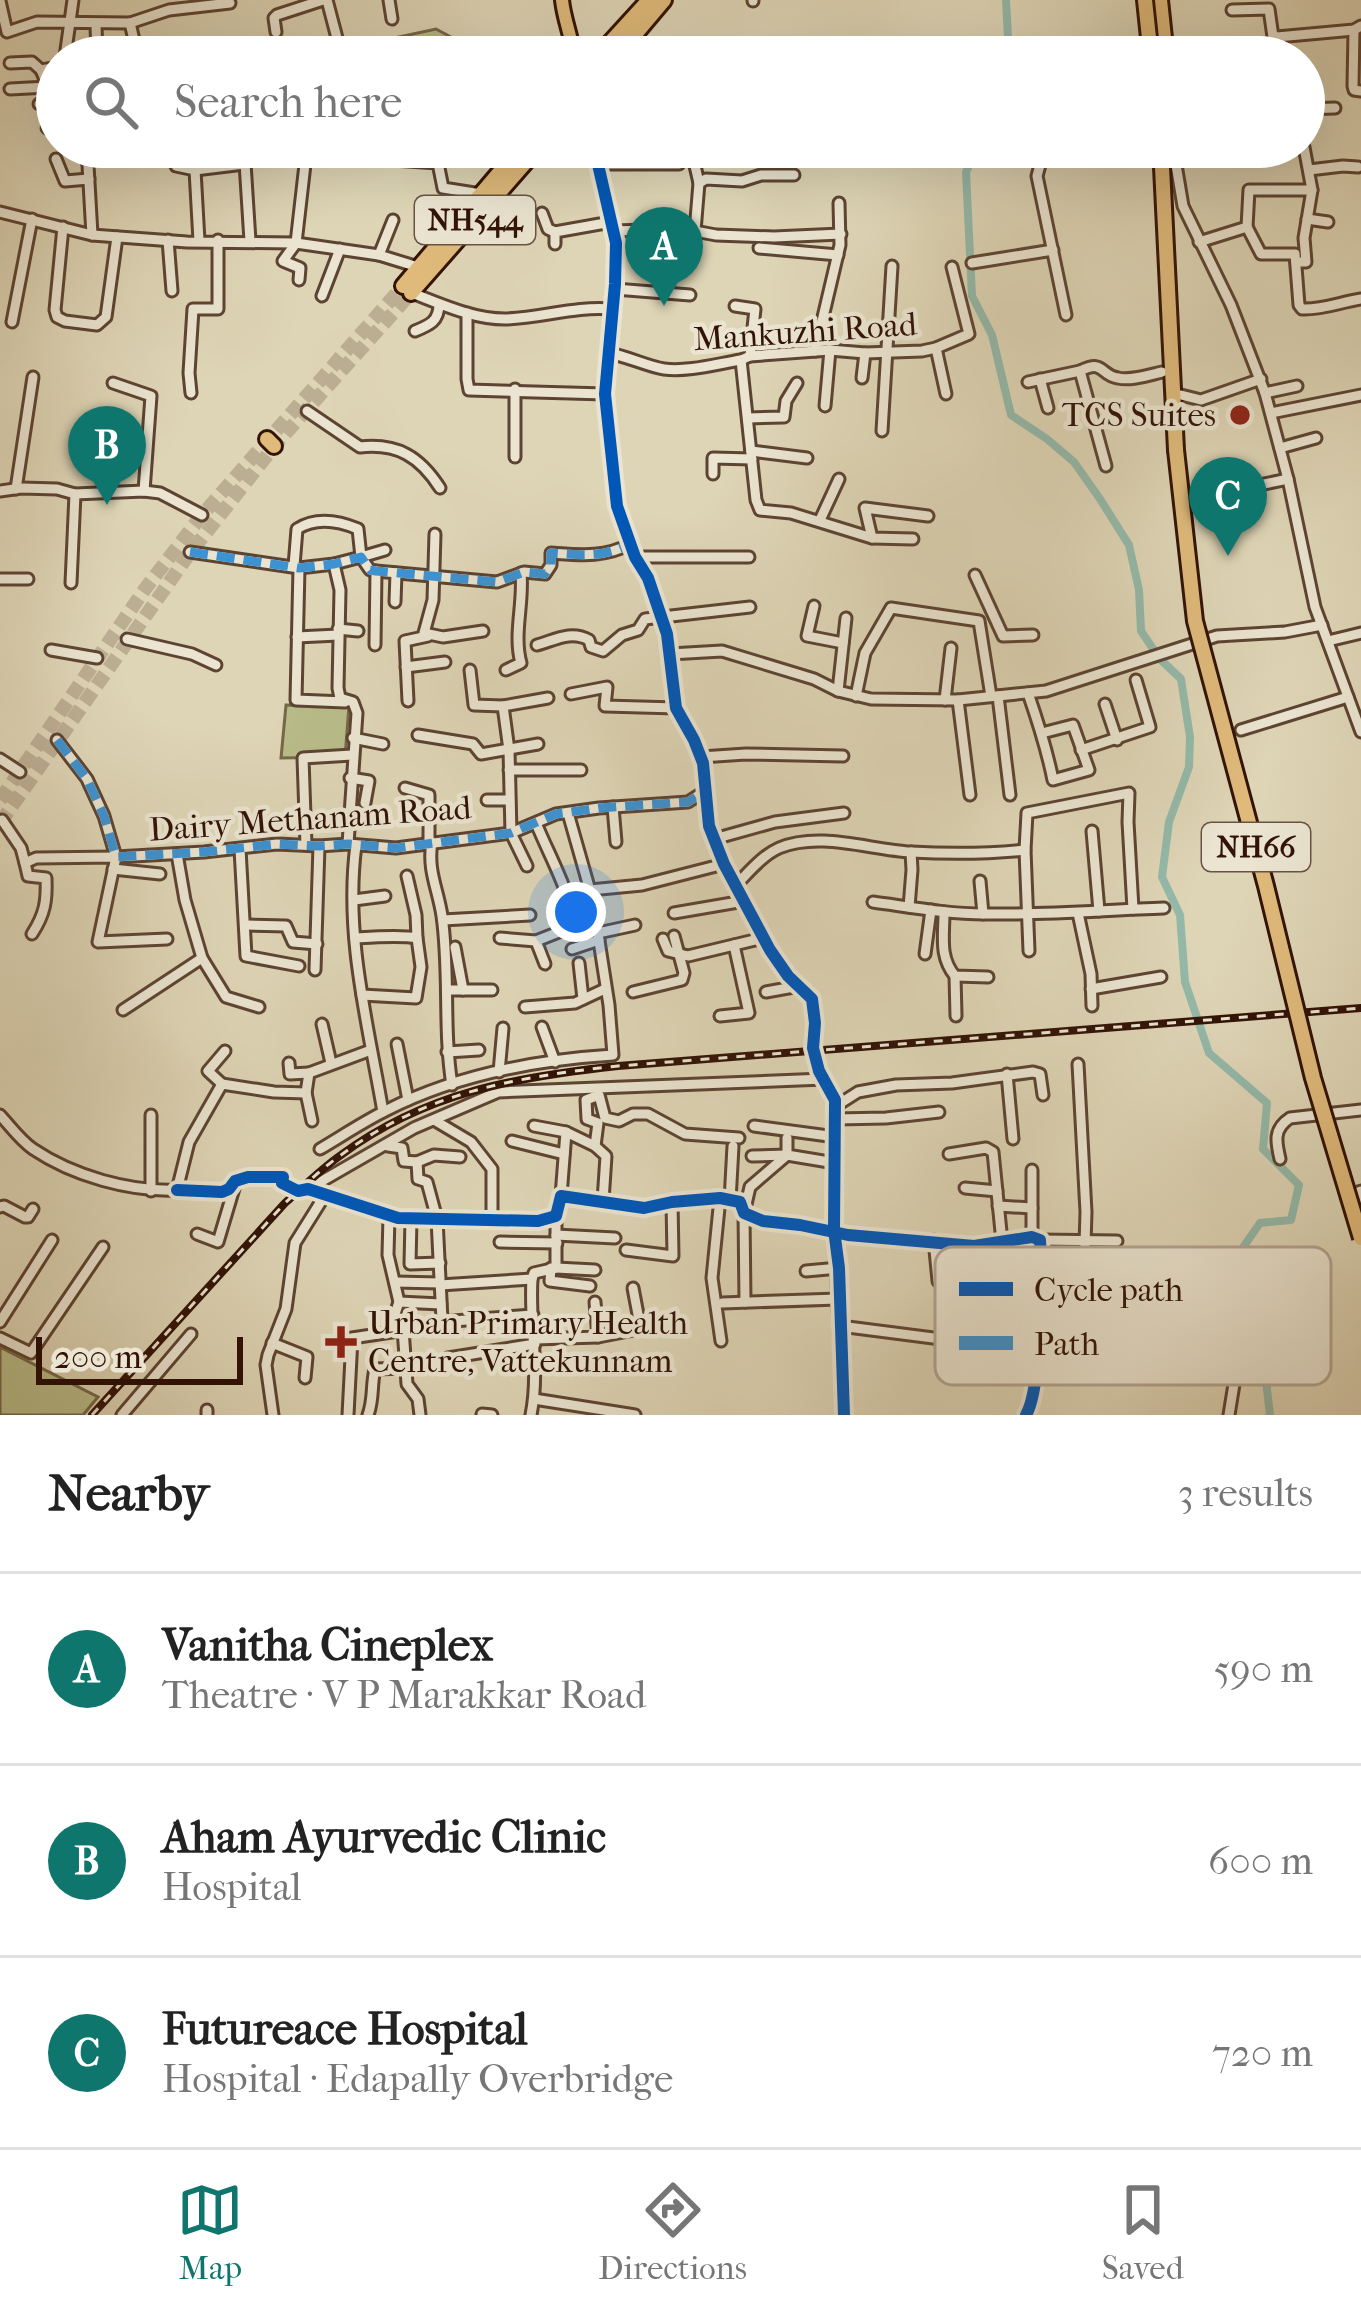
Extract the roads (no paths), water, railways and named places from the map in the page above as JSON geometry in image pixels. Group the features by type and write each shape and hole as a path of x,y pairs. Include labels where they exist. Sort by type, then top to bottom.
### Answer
{"highway":[{"path":"622,36 649,0"},
{"path":"627,36 664,0"},
{"path":"1148,0 1152,36"},
{"name":"NH544","path":"407,290 418,266 503,168"},
{"name":"NH544","path":"407,290 520,168"},
{"name":"NH66","path":"1162,168 1176,450 1195,621 1313,1078 1361,1238"}],"main road":[{"path":"562,0 569,36"},
{"path":"1161,0 1165,36"}],"street":[{"path":"67,36 73,0"},
{"path":"276,32 277,15 325,0 336,36"},
{"path":"389,0 392,20"},
{"path":"0,1 4,34 37,22 130,23 188,7 230,3"},
{"path":"153,16 155,3"},
{"path":"1232,10 1269,9 1273,36"},
{"path":"130,23 133,36"},
{"path":"96,25 97,36"},
{"path":"1286,36 1357,28 1353,86 1361,92"},
{"path":"10,63 36,66"},
{"path":"10,89 36,88"},
{"path":"1325,108 1335,108"},
{"path":"1296,262 1306,262 1310,170 1358,167"},
{"path":"60,168 65,181 89,179"},
{"path":"87,168 92,235"},
{"path":"186,168 211,168"},
{"path":"244,168 250,241"},
{"path":"299,280 300,268 284,261 296,243 305,168"},
{"path":"439,168 443,188 481,194"},
{"path":"599,168 616,243 605,394 617,506 667,634 676,708 701,757 709,826 763,938 788,976 809,994 814,1006 813,1048"},
{"path":"695,231 696,168"},
{"path":"1039,168 1036,176 1066,315"},
{"path":"1177,168 1183,206 1261,380 1316,607 1361,732"},
{"path":"195,170 199,241"},
{"path":"699,183 794,175"},
{"path":"1312,190 1249,190 1247,227 1261,254 1295,254 1302,309 1361,299"},
{"path":"815,351 838,255 839,203"},
{"path":"0,212 92,235 296,243 418,266"},
{"path":"542,214 555,238 612,226 716,235 841,234"},
{"path":"12,322 32,219"},
{"path":"1307,219 1328,222"},
{"path":"379,255 393,220"},
{"path":"63,227 55,310 64,321 97,325 106,317 117,237"},
{"path":"1198,242 1247,227"},
{"path":"168,240 172,291"},
{"path":"191,393 193,309 218,309 218,240"},
{"path":"759,248 838,255"},
{"path":"322,296 340,249"},
{"path":"972,263 1053,250"},
{"path":"882,431 892,266"},
{"path":"946,394 936,348 969,334 952,267"},
{"path":"615,289 690,296"},
{"path":"407,290 467,314 505,319 611,309"},
{"path":"415,332 431,324 439,314 439,304"},
{"path":"735,306 755,309 745,358 756,506 872,538 913,539"},
{"path":"467,314 470,390 605,394"},
{"name":"Mankuzhi Road","path":"608,352 676,369 815,351 936,348"},
{"path":"825,406 830,350"},
{"path":"862,378 865,352"},
{"path":"1048,409 1034,381 1095,366 1122,379 1162,372"},
{"path":"1080,370 1106,466"},
{"path":"16,489 33,377"},
{"path":"1181,395 1201,400 1261,380"},
{"path":"113,383 152,396 144,491"},
{"path":"748,418 784,417 786,401 797,383"},
{"path":"1265,393 1297,386"},
{"path":"514,458 515,389"},
{"path":"1270,413 1361,395"},
{"path":"307,411 360,447 383,445 418,461 440,488"},
{"path":"1280,448 1316,438"},
{"path":"713,474 713,458 807,458"},
{"path":"820,520 839,479"},
{"path":"1240,523 1240,489 1288,479"},
{"path":"0,491 144,491 160,493 202,515"},
{"path":"71,583 75,494"},
{"path":"872,538 866,508 928,516"},
{"path":"353,702 296,700 297,529 308,522 341,522 358,529 362,557 370,570 497,582 521,573 545,574 551,553 589,556 630,544"},
{"path":"428,635 424,633 433,600 434,534"},
{"path":"190,553 296,567 334,564 385,550"},
{"path":"635,557 749,557"},
{"path":"334,564 340,590 340,698 353,702"},
{"path":"375,645 376,571"},
{"path":"395,602 396,573"},
{"path":"506,670 521,663 517,646 521,573"},
{"path":"975,575 1003,636 1033,635"},
{"path":"0,579 28,579"},
{"path":"814,606 807,636 843,643"},
{"path":"537,645 575,634 603,651 622,635 638,630 646,619 749,607"},
{"path":"856,696 865,653 891,608 979,621 1010,795"},
{"path":"838,691 846,618"},
{"path":"670,654 722,651 871,699 958,700 1061,687 1230,634 1322,625"},
{"path":"297,637 358,631"},
{"path":"408,701 405,641 483,631"},
{"path":"1328,641 1361,633"},
{"path":"128,639 192,654 216,665"},
{"path":"945,700 951,648"},
{"path":"51,650 97,658"},
{"path":"406,667 445,662"},
{"path":"470,670 473,705 502,706 548,698"},
{"path":"1081,750 1150,728 1136,680"},
{"path":"571,694 607,687 604,706 676,708"},
{"path":"1028,693 1054,780 1089,770 1073,725 1042,733"},
{"path":"1241,730 1348,697"},
{"path":"958,700 970,795"},
{"path":"353,702 357,713 350,778 355,938 383,1112"},
{"path":"1106,704 1117,740"},
{"path":"502,706 509,749 511,833 527,866"},
{"path":"418,735 473,744 481,754 538,744"},
{"path":"353,738 382,744"},
{"name":"Dairy Methanam Road","path":"57,740 87,779 104,816 114,863 277,844 396,848 511,833 556,814 688,802 705,791"},
{"path":"306,845 303,758 352,755"},
{"path":"701,757 844,757"},
{"path":"0,759 20,772"},
{"path":"509,770 581,770"},
{"path":"350,778 369,781 365,803"},
{"path":"405,788 429,795 430,868 443,920 446,1052 452,1084"},
{"path":"1029,951 1027,812 1129,793 1133,909"},
{"path":"487,800 508,800"},
{"path":"614,807 616,842"},
{"path":"320,1149 383,1112 458,1081 514,1067 613,1055 591,893 568,813"},
{"path":"714,839 775,822 844,813"},
{"path":"2,820 21,848 28,876 46,878 47,904 32,934"},
{"path":"536,823 570,904 591,893 724,865"},
{"path":"1092,830 1099,911"},
{"path":"736,884 779,848 794,845 837,843 970,855 1025,850"},
{"path":"315,970 320,846"},
{"path":"240,849 246,956 299,966"},
{"path":"909,907 911,852"},
{"path":"177,854 202,958 226,997 260,1007"},
{"path":"25,863 36,858 114,863 160,874"},
{"path":"114,863 98,942 167,939"},
{"path":"362,995 416,998 421,967 406,876"},
{"path":"980,881 983,914"},
{"path":"354,900 385,896"},
{"path":"674,914 744,901"},
{"path":"873,902 983,914 1164,908"},
{"path":"925,954 931,910"},
{"path":"944,912 943,956 955,976 956,1016"},
{"path":"1078,914 1092,1006"},
{"path":"443,920 530,915"},
{"path":"500,938 536,941 594,918"},
{"path":"246,925 286,926 293,942 317,944"},
{"path":"572,949 635,925"},
{"path":"668,937 668,951 688,956 763,938"},
{"path":"355,938 417,938"},
{"path":"536,941 545,964"},
{"path":"720,1016 749,1012 734,945"},
{"path":"455,947 463,990"},
{"path":"633,992 682,980 679,955"},
{"path":"123,1010 202,958"},
{"path":"579,964 583,999"},
{"path":"955,976 988,977"},
{"path":"1091,989 1161,976"},
{"path":"766,992 799,986"},
{"path":"525,1007 554,1006 605,989"},
{"path":"448,990 492,990"},
{"path":"322,1024 332,1063"},
{"path":"542,1027 555,1062"},
{"path":"500,1072 503,1028"},
{"path":"397,1044 408,1100"},
{"path":"289,1063 290,1074 309,1073 371,1050"},
{"path":"446,1052 479,1050"},
{"path":"224,1051 208,1072 222,1084 306,1093"},
{"path":"1078,1064 1086,1247"},
{"path":"309,1073 306,1093 313,1120"},
{"path":"836,1106 865,1091 896,1085 1040,1073 1043,1096"},
{"path":"308,1190 384,1145 498,1092 821,1075 836,1106 834,1231 844,1415"},
{"path":"1007,1075 1013,1138"},
{"path":"177,1190 189,1142 222,1084"},
{"path":"595,1146 598,1124 587,1119 586,1100 599,1095 604,1118 619,1121 647,1114 685,1134 736,1142 712,1278 721,1341"},
{"path":"1280,1159 1276,1134 1290,1118 1361,1110"},
{"path":"836,1119 939,1112"},
{"path":"151,1114 151,1191"},
{"path":"0,1115 36,1151 105,1182 151,1191 222,1192 237,1180 270,1175 283,1177 282,1183 289,1188 389,1216 492,1222 556,1216"},
{"path":"434,1120 471,1142 493,1169 492,1222"},
{"path":"534,1126 566,1132 606,1156 603,1201"},
{"path":"754,1126 836,1138"},
{"path":"566,1132 550,1281 590,1286"},
{"path":"745,1302 744,1213 749,1187 787,1155 787,1138"},
{"path":"512,1141 565,1154"},
{"path":"384,1145 402,1148 404,1162 434,1155 460,1156"},
{"path":"950,1154 986,1148 993,1152 1001,1242"},
{"path":"752,1156 787,1155 836,1163"},
{"path":"417,1162 418,1180 427,1182 437,1219 440,1322"},
{"path":"1032,1170 1036,1247"},
{"path":"197,1234 218,1242 237,1180"},
{"path":"964,1188 997,1191"},
{"path":"1361,1191 1361,1201"},
{"path":"273,1415 266,1365 286,1309 295,1243 325,1195"},
{"path":"561,1196 644,1208 725,1200 740,1202 744,1213 763,1221 848,1235 974,1246 1036,1239 1117,1241"},
{"path":"626,1250 673,1256 672,1202"},
{"path":"998,1206 1031,1208"},
{"path":"0,1207 25,1217 33,1209"},
{"path":"389,1216 388,1255 399,1302 389,1331"},
{"path":"410,1264 411,1219"},
{"path":"500,1242 615,1238"},
{"path":"0,1322 52,1240"},
{"path":"934,1240 935,1250"},
{"path":"0,1338 32,1353 104,1247"},
{"path":"391,1266 440,1263"},
{"path":"531,1415 534,1273 554,1268 595,1270"},
{"path":"806,1271 838,1268"},
{"path":"395,1282 532,1279"},
{"path":"448,1358 639,1329 633,1288"},
{"path":"722,1303 838,1299"},
{"path":"399,1302 441,1304"},
{"path":"595,1302 598,1336"},
{"path":"348,1415 352,1338 440,1322 533,1315"},
{"path":"840,1326 935,1338"},
{"path":"404,1329 407,1384 418,1400 420,1415"},
{"path":"122,1415 191,1334"},
{"path":"272,1343 308,1357 305,1378"},
{"path":"368,1415 376,1369 406,1368"},
{"path":"1026,1415 1034,1385"},
{"path":"1229,1415 1234,1385"},
{"path":"534,1399 635,1415"},
{"path":"482,1414 492,1415"}],"waterway":[{"path":"1006,0 1008,36"},
{"path":"968,168 972,296 992,335 1011,415 1074,462 1100,499 1129,545 1139,590 1141,631 1181,679 1190,737 1189,767 1169,822 1162,877 1180,915 1185,982 1209,1053 1267,1103 1263,1149 1299,1185 1291,1220 1260,1223 1244,1247"},
{"path":"1266,1385 1270,1415"}],"tunnel":[{"path":"0,800 145,589 202,515 403,286"},
{"path":"0,823 187,557 276,444 411,293"},
{"path":"813,1048 819,1071"}],"railway":[{"path":"92,1415 285,1203 319,1172 406,1116 473,1091 618,1066 1361,1008"}],"place":[{"name":"Vanitha Cineplex","path":"664,306"},
{"name":"TCS Suites","path":"1240,415"},
{"name":"Aham Ayurvedic Clinic","path":"107,505"},
{"name":"Futureace Hospital","path":"1228,556"},
{"name":"Urban Primary Health Centre, Vattekunnam","path":"341,1342"}]}
